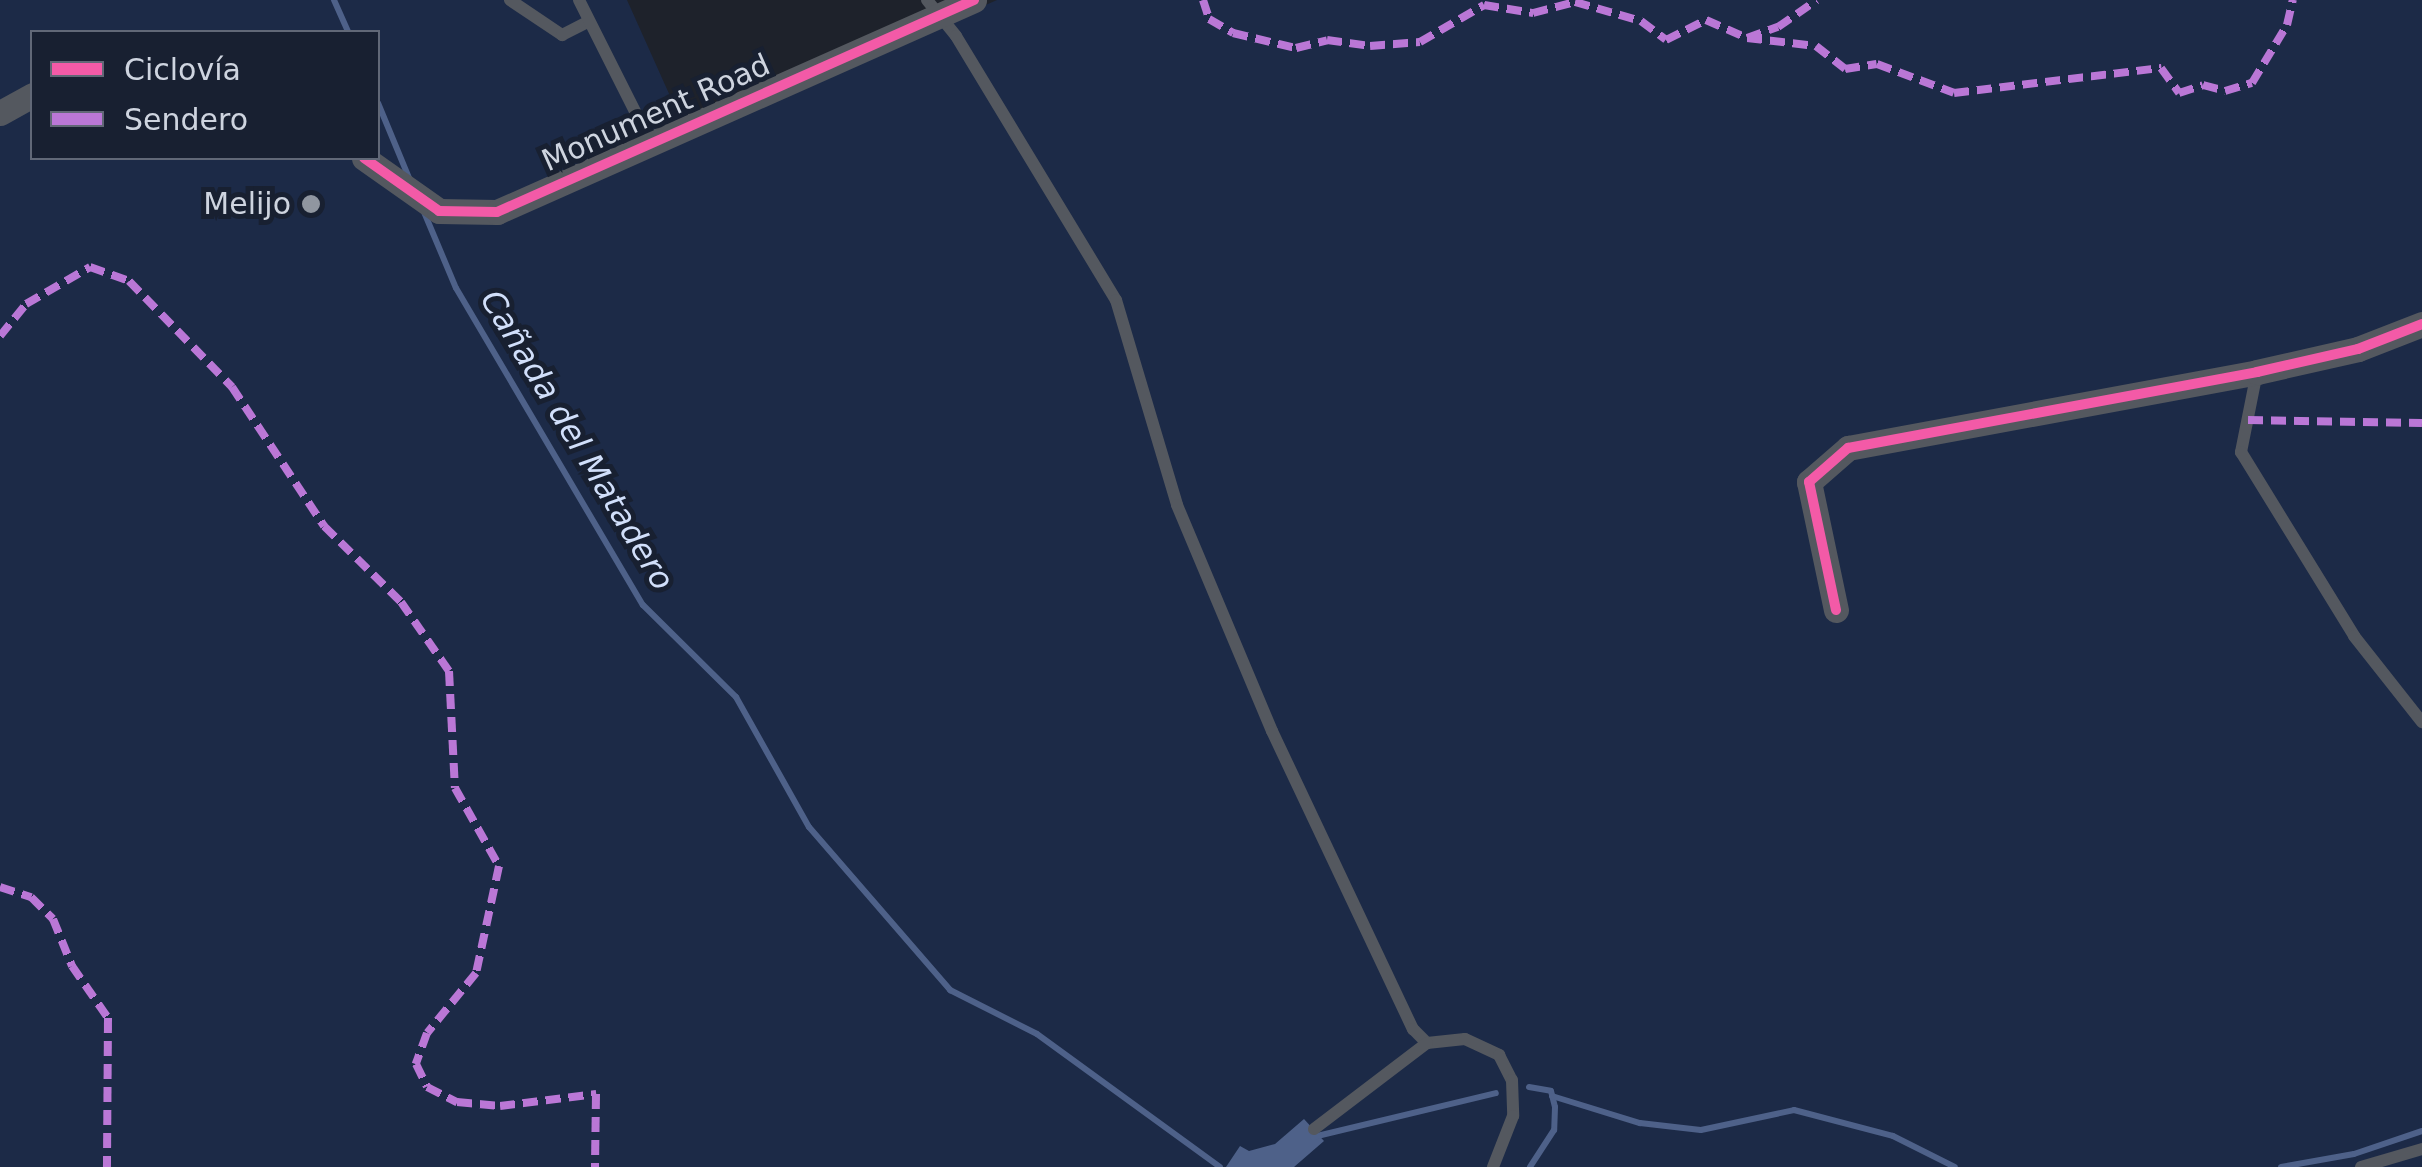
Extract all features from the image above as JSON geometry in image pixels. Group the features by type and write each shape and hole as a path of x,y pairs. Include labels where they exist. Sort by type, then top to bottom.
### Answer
{"street":[{"name":"Monument Road","path":"367,160 440,211 475,216 651,143 931,9 974,0"},
{"path":"0,114 30,95"},
{"path":"1836,610 1809,482 1848,448 2257,372 2358,349 2422,324"}],"lane":[{"path":"510,0 562,36 588,21"},
{"path":"579,0 651,143"},
{"path":"931,9 956,36 1116,300 1192,540 1370,945 1413,1029 1427,1042"},
{"path":"2257,372 2242,452 2354,636 2422,722"},
{"path":"1314,1129 1427,1042 1465,1039 1499,1055 1512,1080 1513,1116 1493,1167"},
{"path":"2362,1167 2422,1149"}],"shaded area":[{"path":"0,0 627,0 688,136 997,0 2422,0 2422,1167 0,1167"},
{"path":"1304,1119 1324,1141 1294,1167 1226,1167 1240,1146 1249,1151 1275,1144"}],"waterway":[{"name":"Cañada del Matadero","path":"334,0 347,30"},
{"name":"Cañada del Matadero","path":"380,108 409,178"},
{"name":"Cañada del Matadero","path":"424,212 456,288 643,605 736,697 809,827 950,990 1037,1034 1220,1167"},
{"path":"1529,1087 1551,1091 1555,1107 1554,1130 1530,1167"},
{"path":"1313,1137 1496,1093"},
{"path":"1552,1096 1640,1123 1701,1130 1794,1110 1893,1136 1955,1167"},
{"path":"2281,1167 2354,1154 2422,1131"}],"marked path":[{"path":"1203,0 1209,19 1233,33 1296,48 1327,40 1370,46 1420,42 1484,5 1533,13 1575,2 1641,21 1666,40 1706,20 1747,38 1778,27 1817,0"},
{"path":"1747,38 1816,46 1845,69 1877,64 1954,93 2161,68 2179,93 2203,85 2225,91 2252,83 2287,25 2293,0"},
{"path":"0,336 26,304 90,267 129,281 232,387 324,526 401,602 449,671 455,788 499,866 476,973 427,1033 416,1064 427,1087 457,1102 500,1106 596,1094 595,1167"},
{"path":"2248,420 2422,423"},
{"path":"0,887 31,897 53,919 72,966 108,1018 107,1167"}],"cycle path":[{"path":"367,160 439,211 497,212 974,0"},
{"path":"1836,610 1809,482 1848,448 2257,372 2358,349 2422,324"}],"place":[{"name":"Melijo","path":"311,204"}]}
